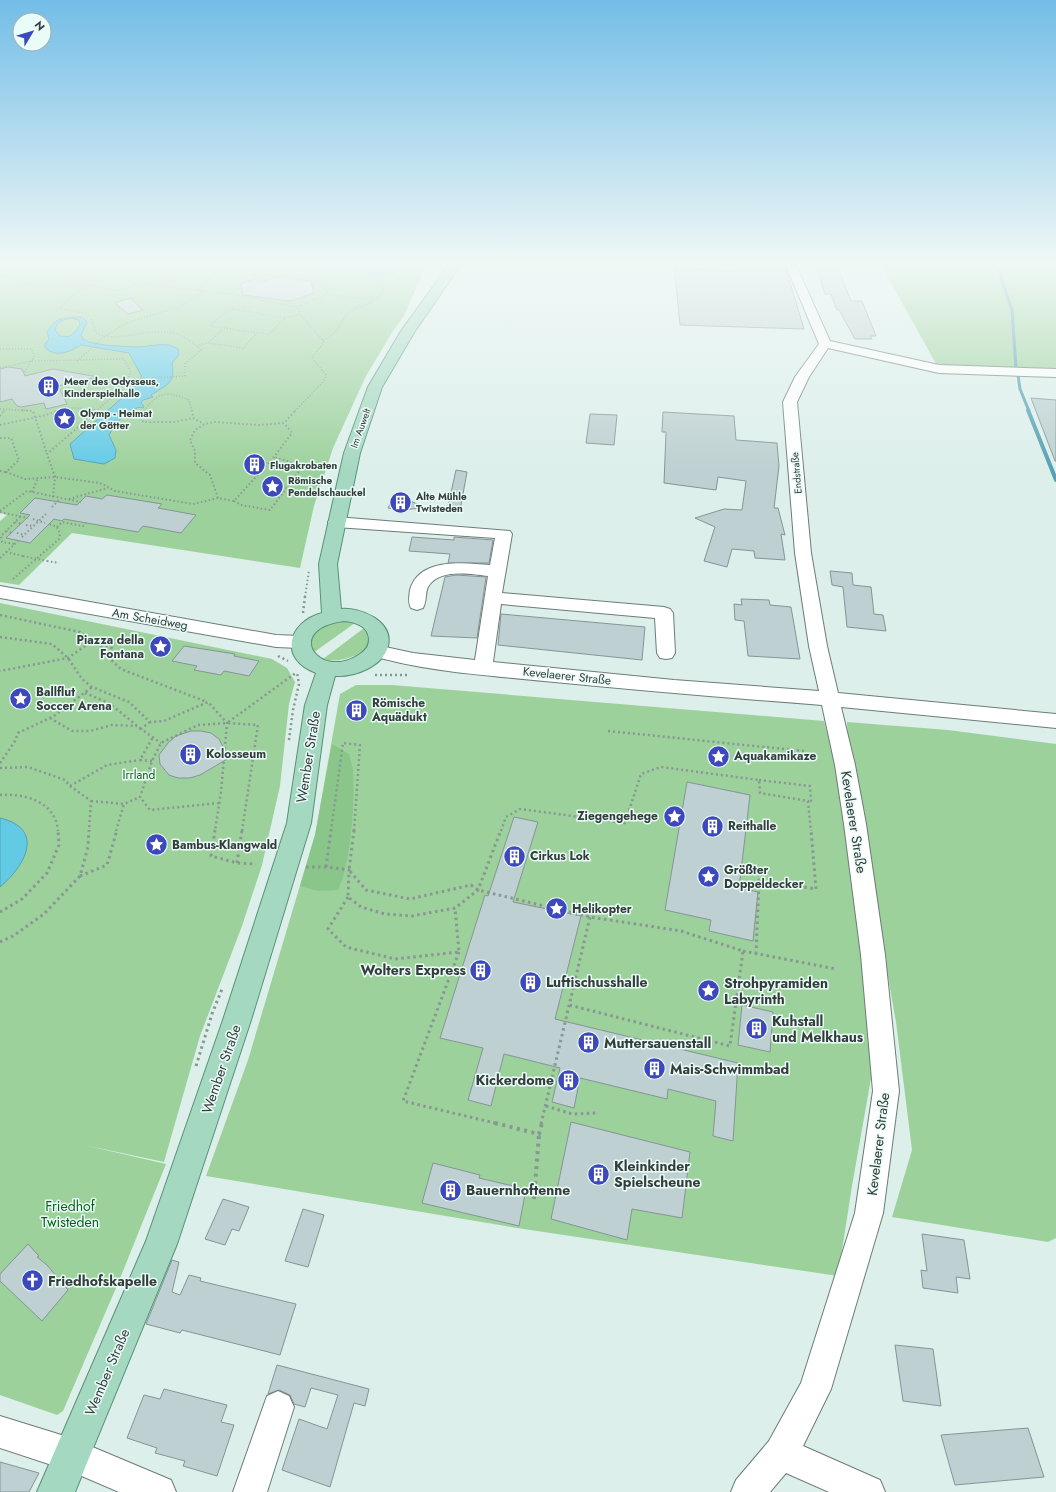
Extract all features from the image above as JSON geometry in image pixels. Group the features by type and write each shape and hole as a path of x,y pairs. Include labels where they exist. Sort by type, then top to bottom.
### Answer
{"main road":[{"name":"Im Auwelt","path":"332,616 328,564 352,453 375,387 407,333"},
{"path":"332,616 356,616 367,620 374,626 378,634 379,642 376,651 364,661 347,668 327,669 316,666 307,660 301,652 300,642 304,634 310,627 319,621 332,616"},
{"name":"Wember Straße","path":"56,1492 161,1244 237,1020 298,823 316,705 327,669"}],"street":[{"path":"820,333 825,344 939,369 1056,373"},
{"name":"Endstraße","path":"825,344 802,377 790,402 803,553 818,646 831,699"},
{"path":"1033,372 1056,380"},
{"path":"336,522 504,534 482,668"},
{"path":"417,604 421,584 432,574 446,569 497,571"},
{"name":"Am Scheidweg","path":"0,592 276,641 300,642"},
{"path":"493,598 664,614 666,653"},
{"name":"Kevelaerer Straße","path":"376,651 413,659 482,668 674,687 831,699 1056,721"},
{"name":"Kevelaerer Straße","path":"748,1492 781,1453 815,1389 869,1213 886,1091 873,955 855,824 831,699"},
{"path":"250,1492 278,1407"},
{"path":"0,1432 71,1455 159,1492"},
{"path":"781,1453 868,1492"}],"path":[{"path":"96,333 105,336 116,337 165,333"},
{"path":"76,361 110,333"},
{"path":"128,379 185,376 185,364 201,350 186,336 174,333"},
{"path":"208,343 219,333"},
{"path":"197,346 208,343 243,348 257,333 270,334 271,333"},
{"path":"218,498 210,475 195,463 195,451 190,440 195,430 204,424 214,422 259,425 284,423 326,378 326,375 312,358 324,342 315,333"},
{"path":"322,341 337,333"},
{"path":"0,350 18,348 32,349 34,357 24,373"},
{"path":"0,368 31,361 124,359 131,372 120,391 47,454"},
{"path":"193,418 189,400 176,394 166,392 158,395 147,406 141,416 143,422 180,421 193,418 204,424"},
{"path":"0,425 46,415 66,408 77,407 96,411"},
{"path":"0,409 33,411 36,416 55,477 53,497"},
{"path":"0,416 5,410"},
{"path":"234,501 274,457 292,433 284,423"},
{"path":"0,438 11,438 20,460 6,472"},
{"path":"1,472 6,472 25,479 55,477 100,483 115,491 193,504 218,498 234,501 242,505 270,510 303,466 274,457"},
{"path":"32,492 38,478"},
{"path":"68,500 109,488"},
{"path":"0,511 27,492 81,502"},
{"path":"52,507 61,499"},
{"path":"0,511 28,518"},
{"path":"17,534 23,536 46,514"},
{"path":"14,544 2,542 1,536 21,516"},
{"path":"33,518 45,523"},
{"path":"15,522 22,524"},
{"path":"57,527 62,522 83,526 86,523"},
{"path":"12,580 57,542 60,534 57,527 49,524"},
{"path":"26,525 33,526"},
{"path":"6,531 12,532"},
{"path":"0,558 18,541"},
{"path":"6,552 60,563"},
{"path":"0,616 80,632 102,647 112,648 110,659 121,669 208,702 227,723 219,803 211,856 236,863 256,864"},
{"path":"0,637 52,644 68,658 82,679 92,687 129,702 150,722"},
{"path":"0,671 68,658 92,641"},
{"path":"227,723 297,672"},
{"path":"0,763 15,741 18,733 50,718 92,687"},
{"path":"85,693 109,703 161,743"},
{"path":"141,729 150,722 164,721 208,702"},
{"path":"50,718 72,731 90,731 112,725 137,726"},
{"path":"0,768 28,766 65,780 70,786 91,801 124,804 140,797 152,762 161,743 198,725 227,723 241,726 258,725 236,863"},
{"path":"608,730 804,751 805,754"},
{"path":"140,760 152,737"},
{"path":"326,867 343,743 360,745 348,897 328,929 346,947 395,959 459,952"},
{"path":"70,786 107,765 140,760 152,762"},
{"path":"348,897 361,907 384,914 412,916 455,908 478,890 506,817 520,809 625,824 641,774 661,768 810,786 811,801 808,801 816,889 759,880 756,954"},
{"path":"759,780 760,793 808,801"},
{"path":"0,795 15,794 41,802 57,820 59,845 47,873 22,899 0,912"},
{"path":"140,797 150,810 219,803"},
{"path":"80,876 88,847 91,801"},
{"path":"0,942 13,936 44,914 80,876 107,865 124,804"},
{"path":"306,867 326,867 349,870 366,890 410,899 471,885 478,890 590,916 681,931 743,951 836,969"},
{"path":"455,908 459,952 404,1101 539,1134"},
{"path":"534,1199 539,1134 590,916"},
{"path":"569,1005 730,1046 743,951"},
{"path":"546,1106 572,1114 596,1113"}],"green space":[{"path":"0,333 392,333 366,376 333,448 314,506 300,568 72,533 19,585 0,582 0,521 7,515 0,513"},
{"path":"919,333 1056,333 1056,373 939,369"},
{"name":"Irrland","path":"0,603 272,659 287,668 295,682 289,704 280,786 262,865 242,926 200,1036 164,1162 84,1145 166,1164 119,1281 63,1411 57,1415 0,1395"},
{"path":"340,621 355,623 313,653 310,648 312,635 324,625"},
{"path":"364,628 369,636 369,643 365,649 349,658 340,660 323,659"},
{"path":"356,685 392,685 824,721 832,751 865,951 873,1067 838,1276 517,1228 206,1176 248,1060 315,835 340,694"},
{"path":"847,722 948,730 1056,744 1056,1238 1048,1242 892,1217 912,1150 896,1022 848,752"},
{"path":"332,744 349,754 353,768 353,816 346,865 338,890 318,891 300,886 315,835"}],"water":[{"path":"47,333 57,333 60,336 67,337 74,333 82,333 81,335 83,339 94,343 136,347 169,345 179,350 178,356 172,363 173,375 169,383 151,395 153,397 143,400 141,403 144,406 143,408 133,409 123,416 111,431 109,435 116,450 115,458 104,464 74,459 70,444 141,381 142,377 129,353 81,345 67,352 57,353 48,350 44,346 49,339"},
{"path":"0,818 14,823 23,830 27,839 27,849 17,869 0,887"}],"building":[{"path":"851,333 875,333 876,336 870,336 872,339 855,339"},
{"name":"Meer des Odysseus, Kinderspielhalle","path":"8,367 22,369 25,376 53,369 98,377 58,386 67,404 46,409 44,403 21,407 17,406 12,399 0,402 0,369"},
{"path":"1031,398 1056,400 1056,461 1055,461"},
{"path":"663,412 734,416 736,440 777,443 779,466 774,508 778,508 785,535 781,534 785,560 755,558 754,551 732,549 727,567 704,561 715,527 695,518 724,509 742,510 746,481 718,477 716,490 664,483 666,432 662,432"},
{"path":"590,414 617,415 614,445 586,443"},
{"path":"456,470 467,472 460,511 447,510"},
{"path":"395,494 426,508 398,510 388,508"},
{"path":"107,495 162,504 158,508 196,515 181,533 143,526 138,532 64,519 62,521 54,519 30,543 6,538 30,515 20,513 35,498 77,505 86,496 102,499"},
{"path":"412,537 454,540 454,537 493,540 489,563 448,563 450,554 409,551"},
{"path":"830,571 852,573 853,585 871,587 874,614 883,615 886,631 847,627 843,587 832,585"},
{"path":"456,575 486,577 477,638 431,636 445,577"},
{"path":"741,599 769,600 770,605 791,607 800,659 748,656 744,621 735,620 734,604 742,605"},
{"path":"501,614 645,627 642,660 498,645"},
{"path":"184,646 235,654 234,656 259,661 249,676 224,671 221,675 194,670 197,666 172,661"},
{"name":"Kolosseum","path":"191,731 211,733 219,739 229,758 200,775 190,778 178,778 169,775 160,764 159,755 168,743 176,736"},
{"name":"Reithalle","path":"687,782 750,795 739,888 758,892 753,941 709,931 711,920 665,910"},
{"path":"514,817 538,822 513,902 581,916 555,1019 738,1063 733,1141 713,1136 716,1101 668,1089 667,1099 580,1078 574,1108 552,1102 560,1068 504,1054 491,1106 468,1100 483,1048 440,1038 485,895 488,896"},
{"name":"Kuhstall und Melkhaus","path":"742,1005 773,1012 770,1052 738,1045"},
{"name":"Kleinkinder Spielscheune","path":"571,1122 690,1152 682,1218 632,1209 627,1240 551,1219"},
{"path":"433,1163 480,1175 479,1178 526,1189 519,1226 422,1203"},
{"path":"223,1199 249,1207 239,1231 232,1229 225,1245 205,1239"},
{"path":"303,1209 324,1215 308,1267 285,1261"},
{"path":"922,1234 964,1240 970,1279 956,1277 958,1293 923,1288 921,1270 927,1271"},
{"name":"Friedhofskapelle","path":"28,1244 39,1256 37,1257 47,1265 68,1290 42,1321 0,1281 0,1274"},
{"path":"172,1260 179,1262 172,1292 180,1295 189,1275 201,1278 200,1281 296,1304 280,1355 182,1330 180,1333 146,1324"},
{"path":"895,1345 933,1349 941,1406 903,1401"},
{"path":"277,1365 369,1389 365,1406 354,1403 330,1487 282,1470 299,1419 327,1429 338,1395 311,1388 305,1407 294,1404 290,1395 279,1390 268,1394"},
{"path":"164,1389 227,1405 221,1422 234,1425 217,1476 183,1466 185,1461 155,1453 157,1448 127,1438 144,1395 160,1399"},
{"path":"1028,1428 1044,1477 955,1485 941,1435"},
{"path":"0,1462 39,1473 29,1492 0,1492"}],"waterway":[{"path":"1014,333 1016,368"},
{"path":"1018,375 1020,389 1029,411"},
{"path":"1028,410 1056,480"}],"place":[{"name":"Meer des Odysseus, Kinderspielhalle","path":"49,387"},
{"name":"Olymp - Heimat der Götter","path":"65,419"},
{"name":"Flugakrobaten","path":"255,465"},
{"name":"Römische Pendelschauckel","path":"273,486"},
{"name":"Alte Mühle Twisteden","path":"401,502"},
{"name":"Piazza della Fontana","path":"160,647"},
{"name":"Ballflut Soccer Arena","path":"21,699"},
{"name":"Römische Aquädukt","path":"356,710"},
{"name":"Kolosseum","path":"191,754"},
{"name":"Aquakamikaze","path":"718,756"},
{"name":"Ziegengehege","path":"674,816"},
{"name":"Reithalle","path":"713,826"},
{"name":"Bambus-Klangwald","path":"156,845"},
{"name":"Cirkus Lok","path":"514,856"},
{"name":"Größter Doppeldecker","path":"708,877"},
{"name":"Helikopter","path":"556,909"},
{"name":"Wolters Express","path":"481,970"},
{"name":"Luftischusshalle","path":"531,982"},
{"name":"Strohpyramiden Labyrinth","path":"708,991"},
{"name":"Kuhstall und Melkhaus","path":"756,1029"},
{"name":"Muttersauenstall","path":"589,1043"},
{"name":"Mais-Schwimmbad","path":"654,1069"},
{"name":"Kickerdome","path":"569,1080"},
{"name":"Kleinkinder Spielscheune","path":"599,1174"},
{"name":"Bauernhoftenne","path":"451,1190"},
{"name":"Friedhofskapelle","path":"32,1281"}],"park label":[{"name":"Friedhof Twisteden","path":"70,1214"}]}
